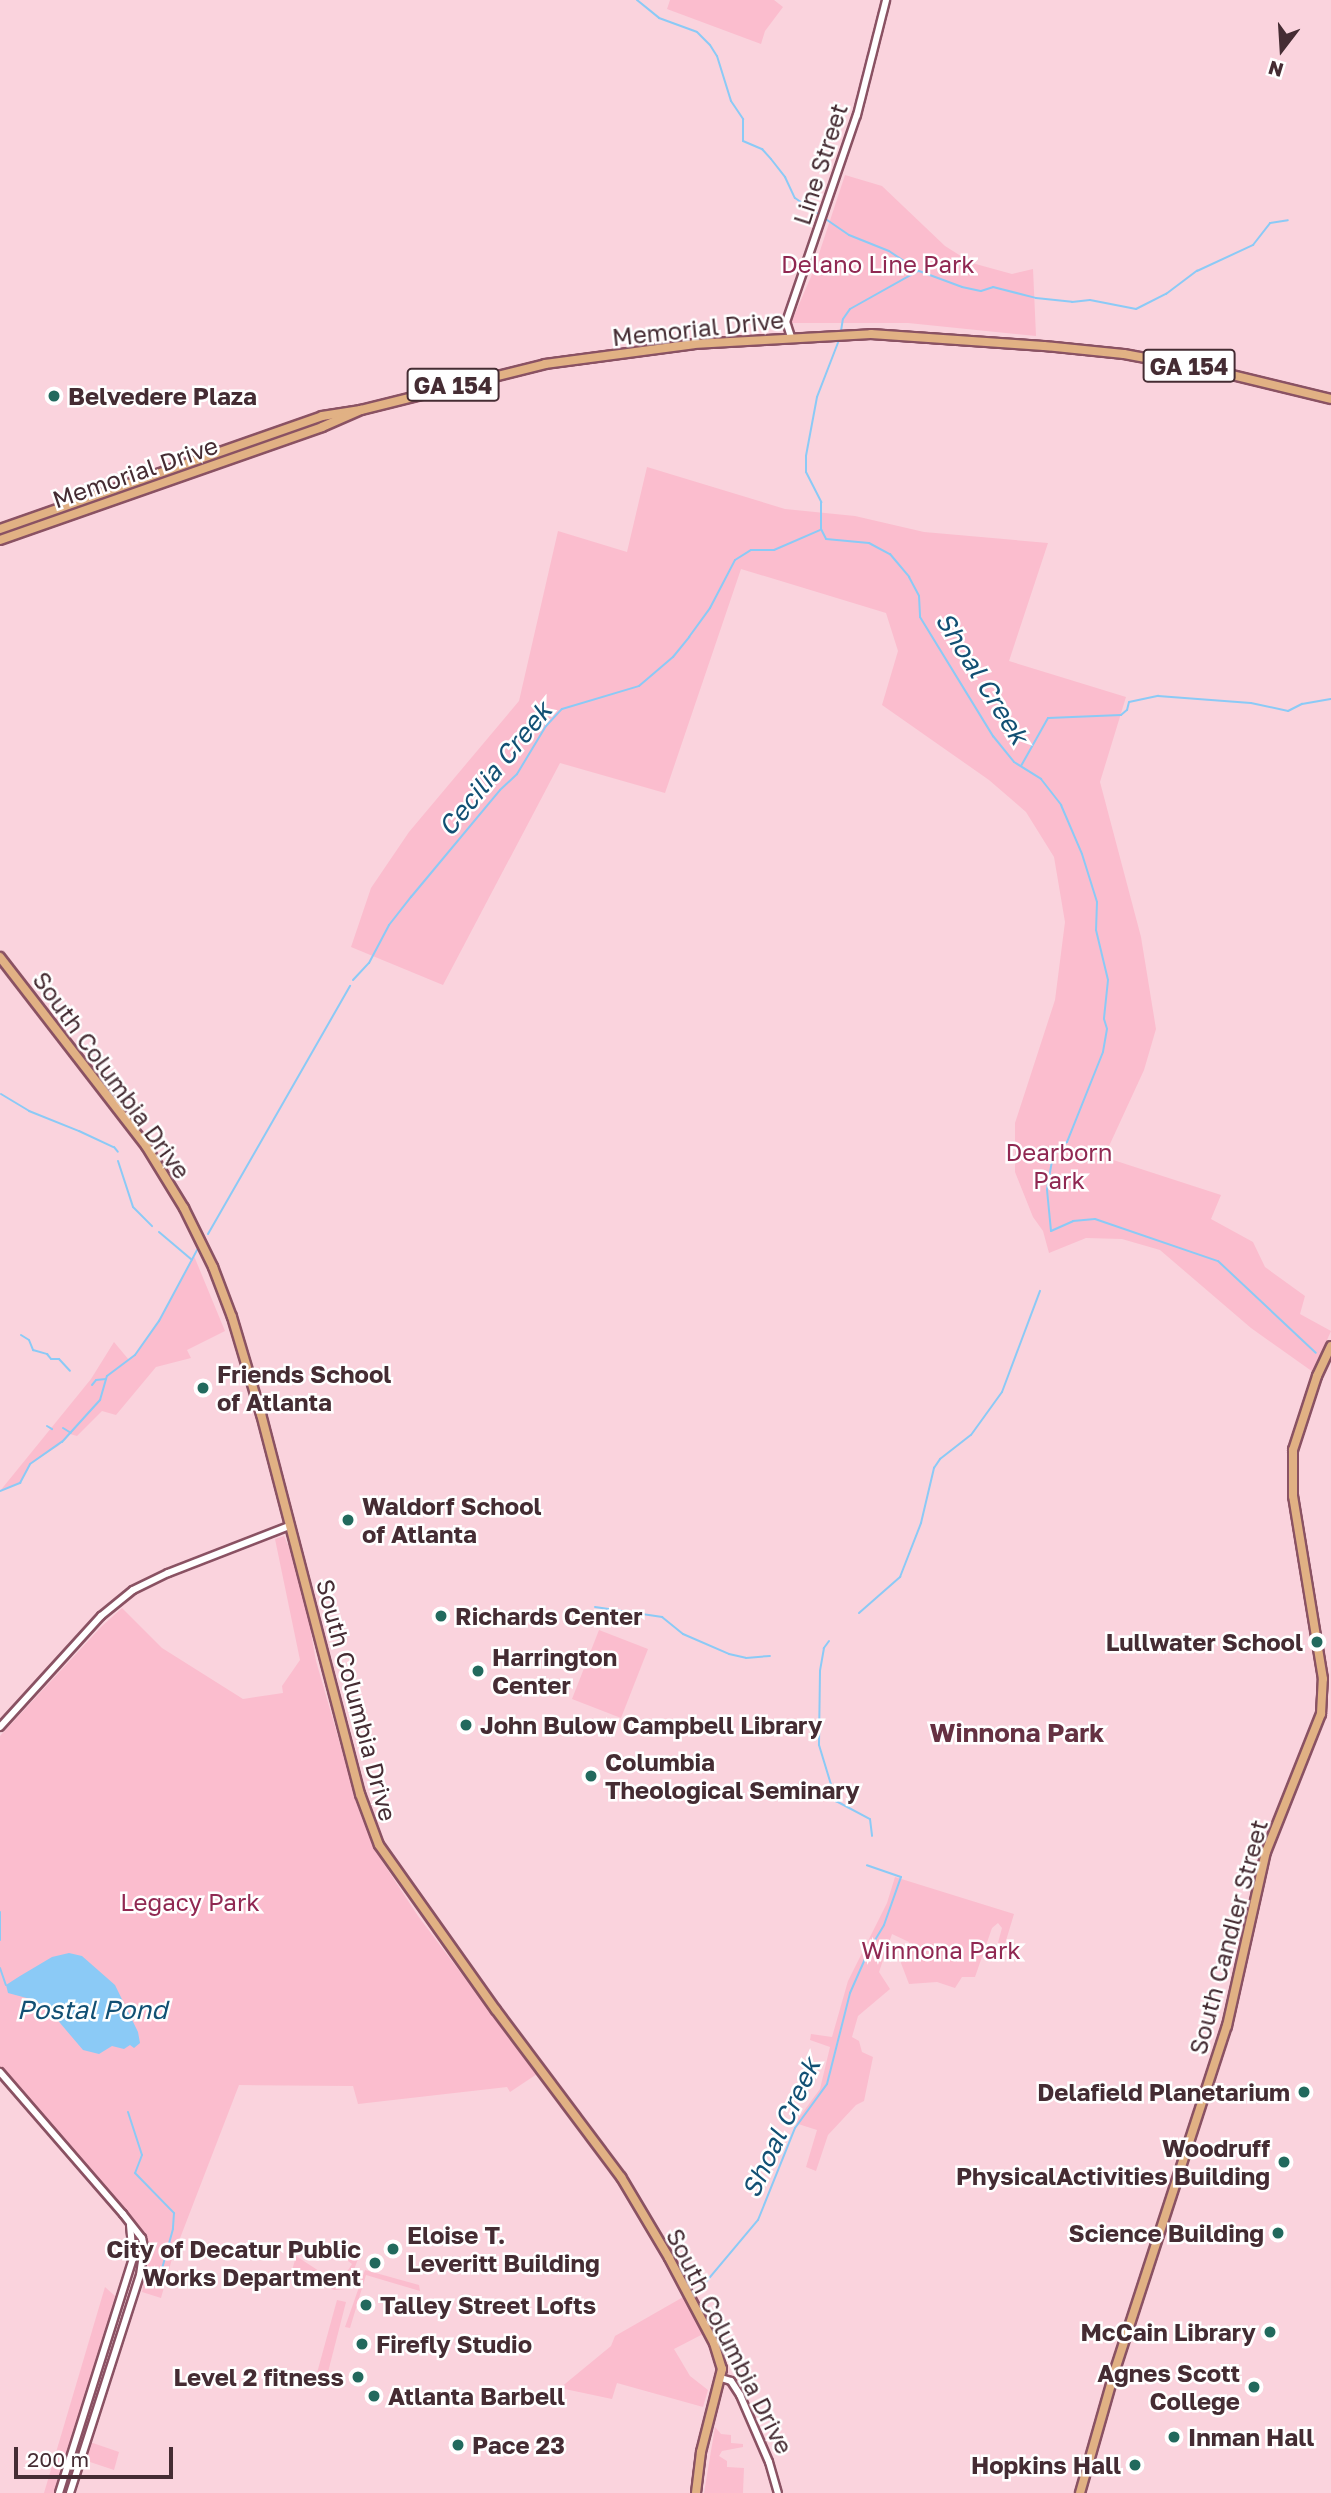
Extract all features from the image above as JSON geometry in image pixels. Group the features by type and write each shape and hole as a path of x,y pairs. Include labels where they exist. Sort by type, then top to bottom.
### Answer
{"main road":[{"name":"Memorial Drive","path":"0,529 322,416 361,410 545,364 694,344 872,334 1044,346 1124,354 1331,399"},
{"name":"Memorial Drive","path":"0,540 322,427 361,410"},
{"name":"South Columbia Drive","path":"0,957 146,1146 184,1208 213,1267 232,1317 359,1794 379,1845 496,2010 621,2177 670,2258 714,2343 721,2361 720,2378"},
{"name":"South Candler Street","path":"1080,2493 1115,2370 1227,2026 1266,1852 1321,1714 1322,1679 1293,1496 1293,1450 1297,1430 1331,1346"},
{"path":"696,2493 701,2452 720,2378"}],"street":[{"name":"Line Street","path":"791,337 786,322 857,116 886,0"},
{"path":"0,1727 101,1616 133,1590 168,1573 289,1526"},
{"path":"0,2072 130,2223 142,2238 144,2247 140,2275 71,2493"},
{"path":"59,2493 133,2259 130,2223"},
{"name":"South Columbia Drive","path":"720,2378 731,2381 740,2395 769,2462 778,2493"}],"green space":[{"path":"670,0 774,0 783,7 765,31 761,44 667,9"},
{"name":"Delano Line Park","path":"845,175 882,186 945,246 972,263 1012,274 1033,269 1036,336 908,323 791,323 813,272"},
{"name":"Dearborn Park","path":"647,467 785,509 855,516 924,532 1048,543 1009,661 1126,697 1100,782 1141,937 1156,1029 1144,1070 1104,1157 1221,1195 1211,1219 1253,1242 1265,1267 1305,1296 1300,1314 1331,1331 1313,1372 1251,1328 1160,1250 1122,1239 1086,1238 1049,1253 1043,1231 1033,1217 1015,1172 1015,1123 1055,1000 1065,922 1054,857 1026,812 989,780 882,705 898,651 886,613 741,569 665,793 560,763 443,985 351,947 371,888 409,832 519,701 558,531 627,552"},
{"path":"194,1256 225,1331 187,1350 191,1358 156,1367 116,1415 102,1411 77,1436 70,1434 58,1446 30,1464 20,1483 0,1491 91,1379 114,1342 129,1360 135,1355 159,1321"},
{"name":"Legacy Park","path":"284,1536 300,1572 316,1661 361,1816 382,1861 418,1916 537,2074 510,2092 507,2087 358,2104 353,2086 239,2085 172,2259 161,2298 142,2292 148,2259 148,2238 0,2069 0,1736 122,1608 162,1648 243,1699 283,1693 282,1686 300,1660 275,1539"},
{"path":"599,1630 648,1649 621,1718 572,1699"},
{"name":"Winnona Park","path":"895,1877 1014,1914 1005,1944 1002,1943 999,1951 996,1950 1002,1928 998,1923 992,1928 975,1977 962,1977 955,1988 937,1982 909,1984 901,1963 909,1942 892,1934 879,1972 890,1989 858,2016 852,2037 859,2041 862,2052 873,2057 864,2101 856,2105 828,2135 816,2171 806,2167 817,2130 795,2123 820,2089 830,2047 810,2040 811,2034 832,2037 848,1981 887,1903"},
{"path":"348,2249 359,2256 347,2289 335,2290 290,2278 296,2256 339,2284 352,2264 343,2257"},
{"path":"365,2270 419,2285 420,2291 366,2275 350,2328 345,2327"},
{"path":"105,2287 115,2296 114,2306 55,2493 44,2493"},
{"path":"685,2296 703,2334 674,2349 690,2376 708,2390 703,2407 617,2383 612,2399 560,2388 611,2346 615,2336"},
{"path":"337,2300 346,2302 327,2376 317,2373"},
{"path":"715,2427 721,2434 731,2435 731,2443 743,2444 743,2447 722,2451 719,2456 727,2461 727,2467 744,2468 743,2493 704,2493"},
{"path":"90,2442 119,2452 114,2470 84,2460"}],"water":[{"name":"Postal Pond","path":"69,1953 82,1956 115,1985 138,2032 140,2043 134,2048 130,2045 124,2049 112,2046 99,2054 83,2050 49,2010 34,2000 8,1993 6,1985 52,1957"}],"waterway":[{"name":"Shoal Creek","path":"637,0 659,18 697,32 710,45 717,56 731,101 743,119 743,141 762,149 785,177 795,198 849,235 889,251 919,271 962,287 981,291 993,287 1036,298 1072,302 1090,300 1136,309 1166,294 1197,271 1253,245 1270,223 1288,220"},
{"name":"Shoal Creek","path":"841,331 843,319 850,309 918,271"},
{"name":"Shoal Creek","path":"839,340 817,397 806,456 806,472 821,502 821,529 826,539 869,543 890,554 909,577 919,596 920,617 993,736 1014,762 1041,779 1061,805 1082,854 1097,902 1096,930 1108,980 1104,1019 1107,1029 1103,1052 1067,1142 1057,1149 1052,1161 1047,1190 1051,1231 1073,1221 1095,1219 1218,1261 1316,1353"},
{"name":"Cecilia Creek","path":"353,980 369,963 389,925 500,790 517,774 546,726 562,709 639,686 673,657 689,637 710,608 735,560 751,550 774,550 820,530"},
{"path":"1021,766 1048,718 1121,715 1127,710 1129,702 1158,696 1251,703 1288,711 1302,704 1331,699"},
{"name":"Cecilia Creek","path":"208,1234 350,986"},
{"path":"1,1094 29,1111 114,1147 118,1152"},
{"path":"118,1161 133,1207 152,1226"},
{"path":"159,1232 192,1260"},
{"name":"Cecilia Creek","path":"0,1491 20,1483 30,1464 62,1442 100,1400 107,1376 135,1355 159,1321 197,1250"},
{"name":"Shoal Creek","path":"859,1613 900,1577 921,1523 934,1468 940,1459 971,1435 1002,1392 1040,1291"},
{"path":"21,1335 29,1340 33,1350 47,1354 51,1359 59,1359 70,1371"},
{"path":"92,1385 96,1380 106,1379"},
{"path":"47,1426 52,1429"},
{"path":"63,1428 71,1433"},
{"path":"595,1607 662,1617 683,1634 729,1654 746,1658 770,1656"},
{"name":"Shoal Creek","path":"829,1641 824,1648 820,1671 819,1745 836,1801 870,1819 872,1836"},
{"name":"Shoal Creek","path":"695,2295 758,2220 795,2128 827,2084 850,1993 869,1950 884,1925 901,1877 867,1865"},
{"name":"Cecilia Creek","path":"0,1912 0,1940"},
{"name":"Cecilia Creek","path":"0,1968 6,1985"},
{"path":"128,2112 142,2155 135,2173 174,2213 173,2229 160,2276"}],"place":[{"name":"Belvedere Plaza","path":"54,396"},
{"name":"Friends School of Atlanta","path":"203,1388"},
{"name":"Waldorf School of Atlanta","path":"348,1520"},
{"name":"Richards Center","path":"441,1616"},
{"name":"Lullwater School","path":"1317,1642"},
{"name":"Harrington Center","path":"478,1671"},
{"name":"John Bulow Campbell Library","path":"466,1725"},
{"name":"Columbia Theological Seminary","path":"591,1776"},
{"name":"Delafield Planetarium","path":"1304,2092"},
{"name":"Woodruff PhysicalActivities Building","path":"1284,2162"},
{"name":"Science Building","path":"1278,2233"},
{"name":"Eloise T. Leveritt Building","path":"393,2249"},
{"name":"City of Decatur Public Works Department","path":"375,2263"},
{"name":"Talley Street Lofts","path":"366,2305"},
{"name":"McCain Library","path":"1270,2332"},
{"name":"Firefly Studio","path":"362,2344"},
{"name":"Level 2 fitness","path":"358,2377"},
{"name":"Agnes Scott College","path":"1254,2387"},
{"name":"Atlanta Barbell","path":"374,2396"},
{"name":"Inman Hall","path":"1174,2437"},
{"name":"Pace 23","path":"458,2445"},
{"name":"Hopkins Hall","path":"1135,2465"}],"district":[{"name":"Winnona Park","path":"1017,1733"}]}
